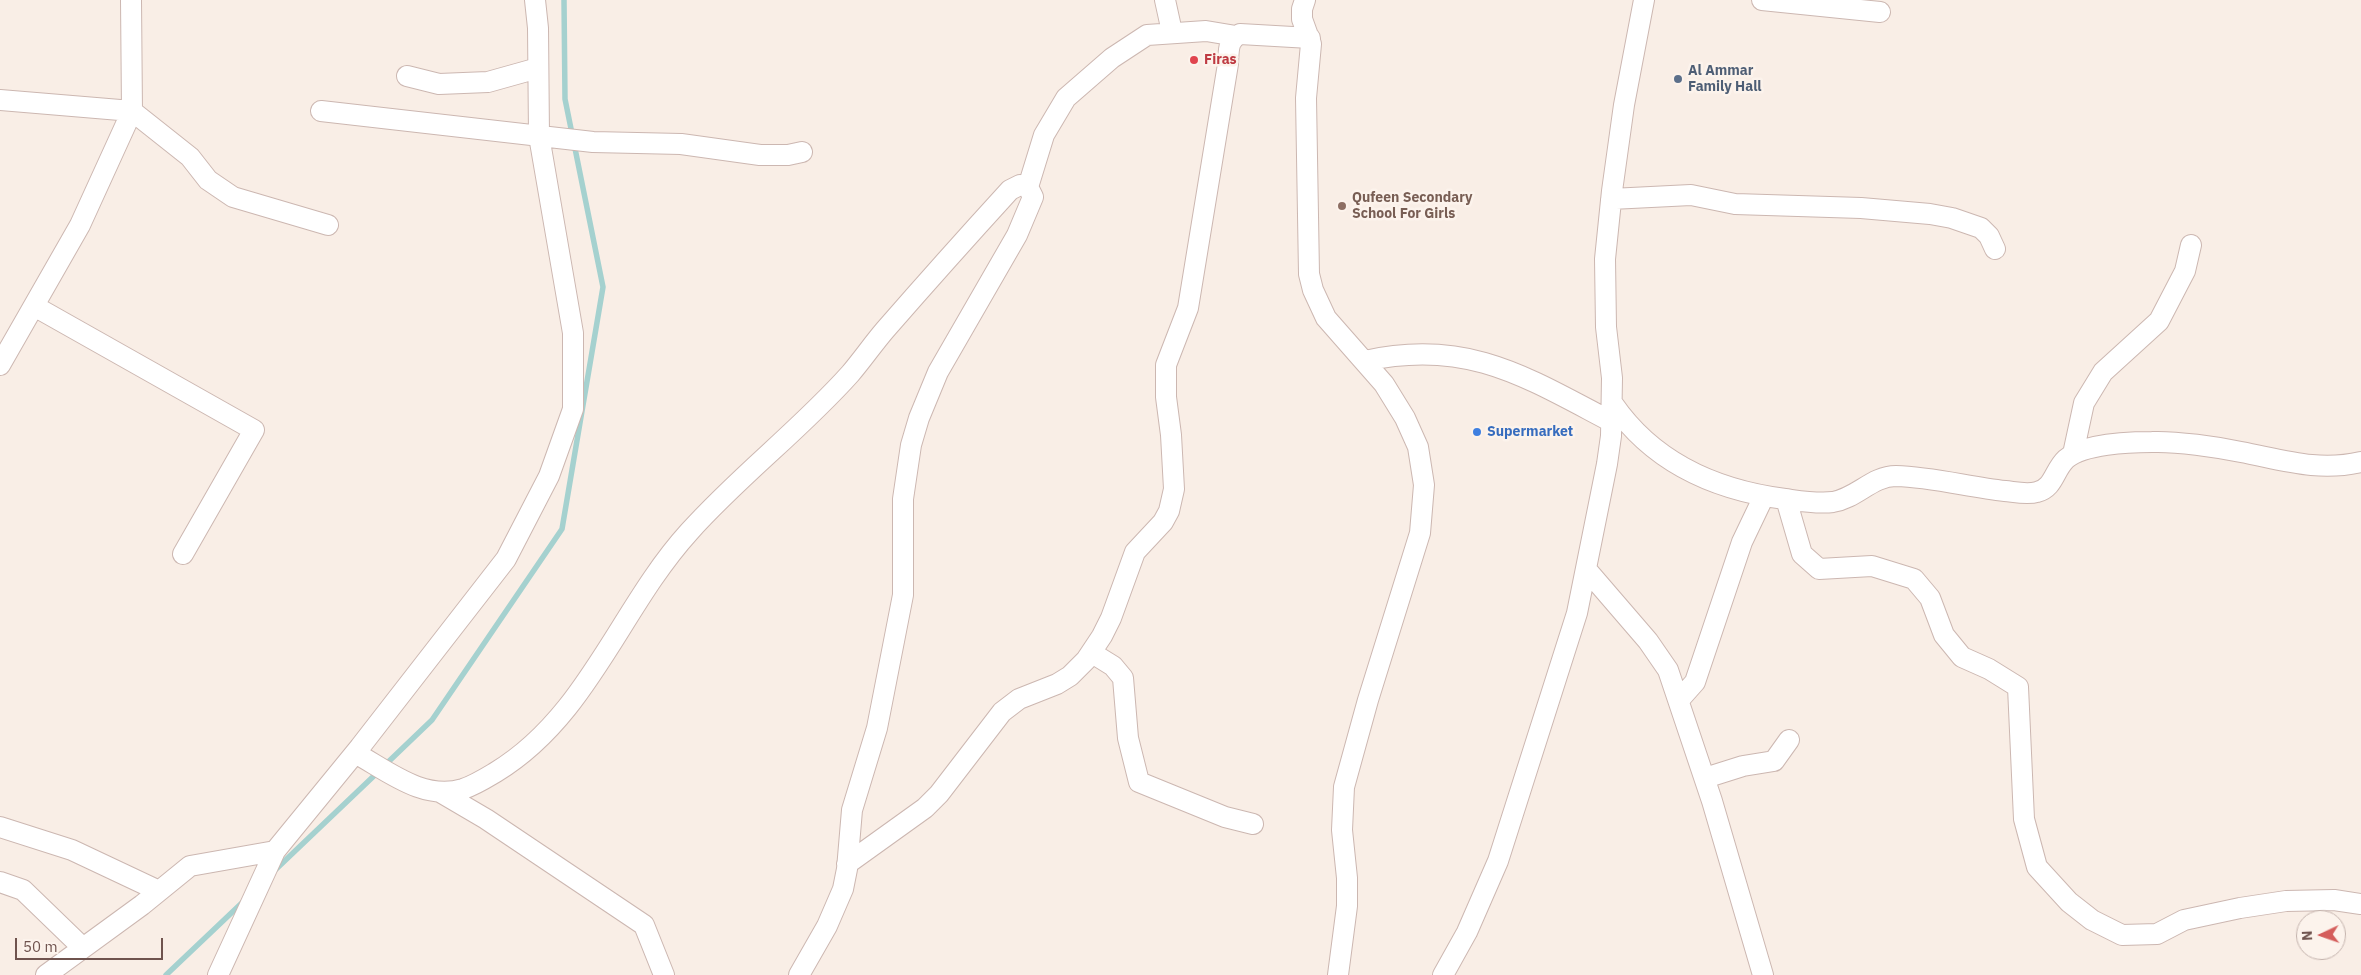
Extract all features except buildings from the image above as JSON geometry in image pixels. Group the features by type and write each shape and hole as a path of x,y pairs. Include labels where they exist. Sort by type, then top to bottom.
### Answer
{"street":[{"path":"0,365 92,202 132,111 131,0"},
{"path":"220,974 275,851 355,753 506,559 550,476 573,409 573,333 538,136 538,28 535,0"},
{"path":"1165,0 1172,32"},
{"path":"1305,0 1302,14 1310,38 1311,55 1306,98 1309,274 1313,290 1326,318 1384,384 1411,429 1422,466 1424,505 1422,524 1368,700 1344,787 1342,830 1347,878 1347,906 1338,975"},
{"path":"1443,975 1467,932 1498,861 1573,629 1586,569 1607,464 1612,413 1604,293 1605,259 1611,199 1624,105 1644,0"},
{"path":"1762,0 1880,12"},
{"path":"799,975 836,907 848,864 852,810 877,728 903,595 903,499 911,445 925,400 938,372 1021,226 1033,197 1028,187 1044,136 1066,98 1112,58 1146,35 1206,31 1236,36 1250,34 1310,38"},
{"path":"848,864 903,826 925,808 939,794 1002,712 1010,705 1058,684 1080,666 1092,652 1111,618 1135,552 1163,522 1172,500 1172,454 1165,380 1166,365 1188,308 1228,64 1229,45 1236,36"},
{"path":"407,76 439,84 488,82 538,68"},
{"path":"0,100 132,111 190,158 208,180 233,197 328,225"},
{"path":"321,111 593,142 681,144 760,155 788,155 802,152"},
{"path":"440,792 463,788 484,779 518,757 542,737 558,720 589,678 654,576 688,533 850,374 890,324 1010,190 1020,185 1028,187"},
{"path":"1611,199 1691,195 1735,204 1861,208 1930,214 1952,218 1981,228 1990,236 1995,250"},
{"path":"2073,454 2084,403 2103,372 2159,321 2186,271 2191,245"},
{"path":"34,306 254,430 184,554"},
{"path":"1365,361 1435,355 1485,362 1502,367 1552,390 1612,413 1649,445 1683,469 1722,485 1764,496 1786,499 1834,502 1852,496 1879,479 1892,476 1995,490 2036,493 2049,485 2062,463 2073,454 2088,449 2153,442 2238,451 2298,464 2333,468 2361,462"},
{"path":"1679,700 1694,682 1742,542 1764,496"},
{"path":"1786,499 1802,554 1819,569 1872,566 1914,579 1930,598 1944,634 1962,657 1988,669 2018,687 2024,819 2037,867 2069,902 2092,920 2122,935 2157,934 2184,920 2249,906 2286,901 2334,900 2361,904"},
{"path":"1586,569 1622,609 1659,655 1668,670 1704,778 1763,975"},
{"path":"1092,652 1113,666 1123,678 1128,738 1139,782 1225,817 1253,824"},
{"path":"1704,778 1743,766 1774,761 1789,740"},
{"path":"355,753 416,787 440,792 486,819 644,925 664,975"},
{"path":"0,827 72,850 159,891"},
{"path":"46,975 190,866 275,851"},
{"path":"0,882 23,890 83,948"}],"waterway":[{"path":"385,765 432,720 562,529 603,287 565,99 564,0"},
{"path":"273,872 378,772"},
{"path":"166,975 245,900"}],"place":[{"name":"Firas","path":"1194,60"},
{"name":"Al Ammar Family Hall","path":"1678,79"},
{"name":"Qufeen Secondary School For Girls","path":"1342,206"},
{"name":"Supermarket","path":"1477,432"}]}
